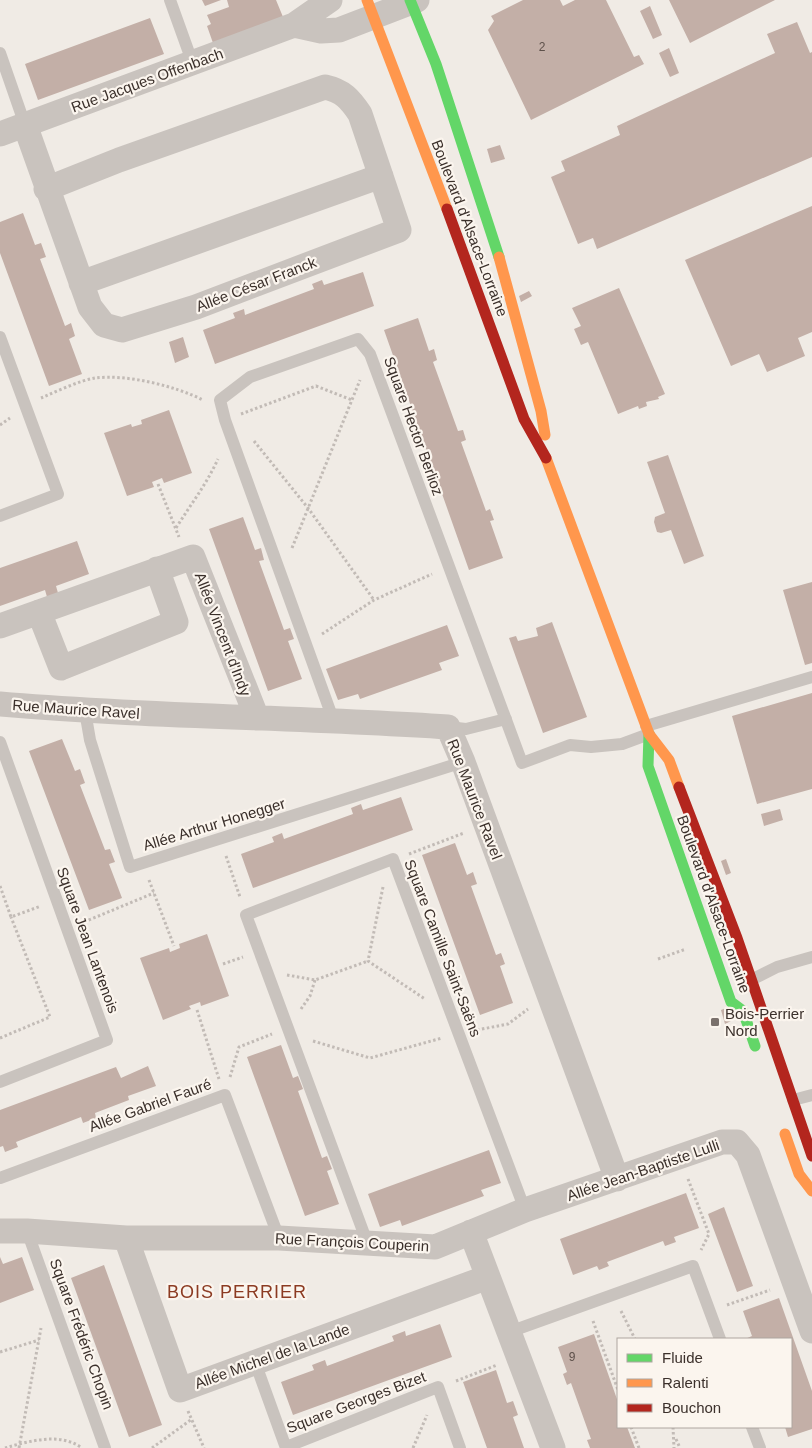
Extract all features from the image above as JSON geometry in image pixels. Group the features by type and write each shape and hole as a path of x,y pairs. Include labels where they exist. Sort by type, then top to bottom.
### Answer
{"main road":[{"name":"Boulevard d'Alsace-Lorraine","path":"413,1 433,56 504,273 541,411 549,463"},
{"name":"Boulevard d'Alsace-Lorraine","path":"370,8 477,287 524,419 549,463 647,730 669,760 751,978 812,1156"},
{"name":"Boulevard d'Alsace-Lorraine","path":"647,730 648,766 731,1002 743,1011 759,1056"},
{"path":"672,832 685,843 729,964 733,969 751,978"},
{"path":"781,1120 800,1174 812,1190"}],"street":[{"name":"Rue Jacques Offenbach","path":"0,134 294,26 330,0"},
{"path":"294,26 321,31 339,30 354,26 370,8 413,1"},
{"name":"Allée César Franck","path":"25,125 46,189 90,307 104,325 122,330 196,307 399,230 360,114 352,101 340,91 325,87 119,160 46,189"},
{"path":"81,283 381,176"},
{"name":"Allée Vincent d'Indy","path":"0,626 193,557 256,718"},
{"path":"39,612 62,668 176,622 157,569"},
{"name":"Rue Maurice Ravel","path":"0,704 85,711 333,720 448,727 463,762 617,1179"},
{"name":"Allée Jean-Baptiste Lulli","path":"471,1232 525,1210 722,1142 737,1142 748,1155 812,1331"},
{"name":"Rue François Couperin","path":"0,1231 27,1230 126,1238 279,1238 435,1247 471,1232"},
{"path":"471,1232 553,1448"},
{"name":"Allée Michel de la Lande","path":"126,1238 180,1390 488,1277"}],"lane":[{"path":"170,0 193,64"},
{"path":"0,53 25,125"},
{"path":"0,337 58,494 0,516"},
{"name":"Square Hector Berlioz","path":"220,400 250,377 358,339 370,354 522,763 570,745 591,747 622,744 647,730"},
{"path":"220,400 230,434 333,720"},
{"path":"647,730 812,677"},
{"name":"Allée Arthur Honegger","path":"85,711 90,740 130,867 463,762"},
{"path":"448,727 466,729 506,719"},
{"name":"Square Jean Lantenois","path":"0,742 107,1040 0,1082"},
{"name":"Square Camille Saint-Saëns","path":"246,915 394,859 525,1210"},
{"path":"246,915 367,1242"},
{"path":"743,1011 751,978 777,967 812,957"},
{"name":"Allée Gabriel Fauré","path":"0,1178 225,1095 279,1238"},
{"path":"794,1100 812,1095"},
{"name":"Square Frédéric Chopin","path":"27,1230 105,1448"},
{"path":"509,1332 693,1266 720,1338"},
{"name":"Square Georges Bizet","path":"255,1362 286,1447 438,1387"},
{"path":"438,1387 460,1448"},
{"path":"752,1428 760,1448"}],"path":[{"path":"281,573 370,354"},
{"path":"0,425 24,404 95,378 146,381 182,389 208,403 220,400 234,417 316,386 352,400"},
{"path":"176,528 189,506 205,488 230,434"},
{"path":"252,440 308,508 374,600"},
{"path":"158,484 186,559"},
{"path":"307,644 374,600 449,567"},
{"path":"220,839 246,915"},
{"path":"142,863 174,946"},
{"path":"0,886 50,1017 0,1038"},
{"path":"67,929 154,893"},
{"path":"11,917 57,900"},
{"path":"267,970 315,980 368,961"},
{"path":"225,1095 240,1046 288,1028 310,996 315,980"},
{"path":"288,1028 304,1038 370,1058 459,1034 508,1024 547,993"},
{"path":"197,1010 225,1095"},
{"path":"680,1158 709,1234 693,1266"},
{"path":"710,1311 794,1281"},
{"path":"614,1295 635,1338"},
{"path":"19,1448 43,1318 53,1301"},
{"path":"587,1304 617,1387"},
{"path":"0,1352 39,1340"},
{"path":"413,1448 438,1387 518,1357"},
{"path":"180,1390 204,1448"},
{"path":"152,1448 192,1419"},
{"path":"631,1428 639,1448"},
{"path":"673,1428 680,1448"},
{"path":"674,1448 675,1436"},
{"path":"4,1448 46,1438 74,1442 82,1448"}],"building":[{"path":"202,0 221,0 205,6"},
{"path":"227,0 276,0 283,17 213,43 207,26 211,24 207,15 229,7"},
{"path":"523,0 560,0 563,6 575,0 606,0 634,57 639,55 644,64 531,120 488,30 494,21 491,16"},
{"path":"669,0 775,0 690,43"},
{"path":"650,6 662,35 653,39 640,11"},
{"path":"150,18 164,54 38,100 25,64"},
{"path":"797,22 810,53 812,52 812,157 597,249 593,238 578,244 551,177 565,171 561,161 620,135 617,126 775,53 767,34"},
{"path":"669,48 679,73 670,77 659,53"},
{"path":"500,145 505,159 491,163 487,149"},
{"path":"812,206 812,332 798,338 805,356 767,372 759,354 731,366 685,260"},
{"path":"23,213 35,245 41,243 46,257 40,259 65,326 71,323 75,336 69,339 82,374 49,386 0,253 0,222"},
{"path":"363,272 374,306 215,364 203,330 235,318 233,313 244,309 245,315 314,289 312,284 322,280 324,285"},
{"path":"619,288 665,394 658,397 659,399 646,402 647,406 639,409 638,406 618,414 588,342 581,345 574,329 581,326 572,308"},
{"path":"529,291 532,296 521,302 519,296"},
{"path":"418,318 429,351 434,349 437,360 433,362 458,431 463,430 466,440 461,442 486,511 490,509 494,520 490,521 503,558 469,570 384,330"},
{"path":"183,337 189,357 175,363 169,342"},
{"path":"169,410 192,473 164,483 162,478 152,482 154,487 127,496 104,433 131,424 132,427 142,424 141,420"},
{"path":"668,455 704,556 684,564 671,530 661,533 657,532 654,522 655,517 665,513 647,462"},
{"path":"243,517 255,550 261,548 264,560 259,561 284,630 290,628 294,639 288,641 302,679 268,691 209,529"},
{"path":"77,541 89,574 56,586 58,593 47,597 45,590 0,606 0,568"},
{"path":"812,582 812,663 805,665 783,590"},
{"path":"552,622 587,717 543,733 509,638 516,636 518,641 538,636 536,628"},
{"path":"447,625 459,656 439,663 442,670 360,699 358,694 338,700 326,669"},
{"path":"812,693 812,789 757,804 732,716"},
{"path":"62,739 75,771 80,769 85,783 80,785 105,850 110,849 115,862 109,864 122,898 89,910 29,751"},
{"path":"401,797 413,830 253,888 241,854 274,842 272,837 282,833 284,839 353,814 351,808 361,804 363,810"},
{"path":"780,809 783,820 764,826 761,814"},
{"path":"455,843 467,875 473,872 477,884 471,886 496,955 501,953 505,964 500,966 513,1003 480,1015 422,855"},
{"path":"726,859 731,873 726,875 721,861"},
{"path":"207,934 229,996 201,1006 200,1002 189,1006 191,1009 163,1020 140,958 169,948 170,952 180,948 179,944"},
{"path":"726,1008 731,1021 725,1024 721,1010"},
{"path":"281,1045 293,1078 298,1076 303,1089 298,1091 322,1158 327,1156 332,1169 327,1171 339,1204 305,1216 247,1057"},
{"path":"148,1066 156,1086 128,1096 129,1100 95,1113 96,1118 83,1123 81,1117 16,1142 18,1147 5,1152 3,1146 0,1147 0,1110 116,1067 121,1078"},
{"path":"489,1150 501,1183 481,1190 484,1196 402,1226 400,1220 380,1227 368,1194"},
{"path":"686,1193 699,1228 674,1237 676,1242 665,1246 663,1241 607,1262 609,1266 599,1270 597,1266 573,1275 560,1239"},
{"path":"724,1207 753,1286 737,1292 708,1214"},
{"path":"0,1257 3,1264 22,1257 34,1290 0,1303"},
{"path":"104,1265 162,1425 129,1437 71,1278"},
{"path":"779,1298 812,1391 812,1429 788,1437 785,1428 792,1428 792,1338 747,1338 752,1336 743,1311"},
{"path":"440,1324 452,1357 293,1415 281,1382 314,1370 312,1365 325,1360 327,1366 394,1341 392,1336 405,1331 406,1336"},
{"path":"594,1334 617,1399 617,1428 627,1428 635,1448 590,1448 587,1440 591,1439 571,1383 567,1385 563,1374 567,1372 558,1347"},
{"path":"496,1370 507,1403 513,1401 518,1415 513,1417 524,1448 487,1448 463,1382"}],"traffic: fast":[{"path":"410,0 436,64 499,257"},
{"path":"649,734 648,766 731,1002 743,1011 755,1046"}],"traffic: slow":[{"path":"367,0 447,209"},
{"path":"499,257 541,411 545,435"},
{"path":"546,458 649,734 669,760 679,787"},
{"path":"785,1134 799,1174 812,1191"}],"traffic: jam":[{"path":"447,209 524,419 546,458"},
{"path":"679,787 737,938 812,1156"}],"place":[{"name":"Bois-Perrier Nord","path":"715,1022"}],"district":[{"name":"BOIS PERRIER","path":"237,1292"}]}
